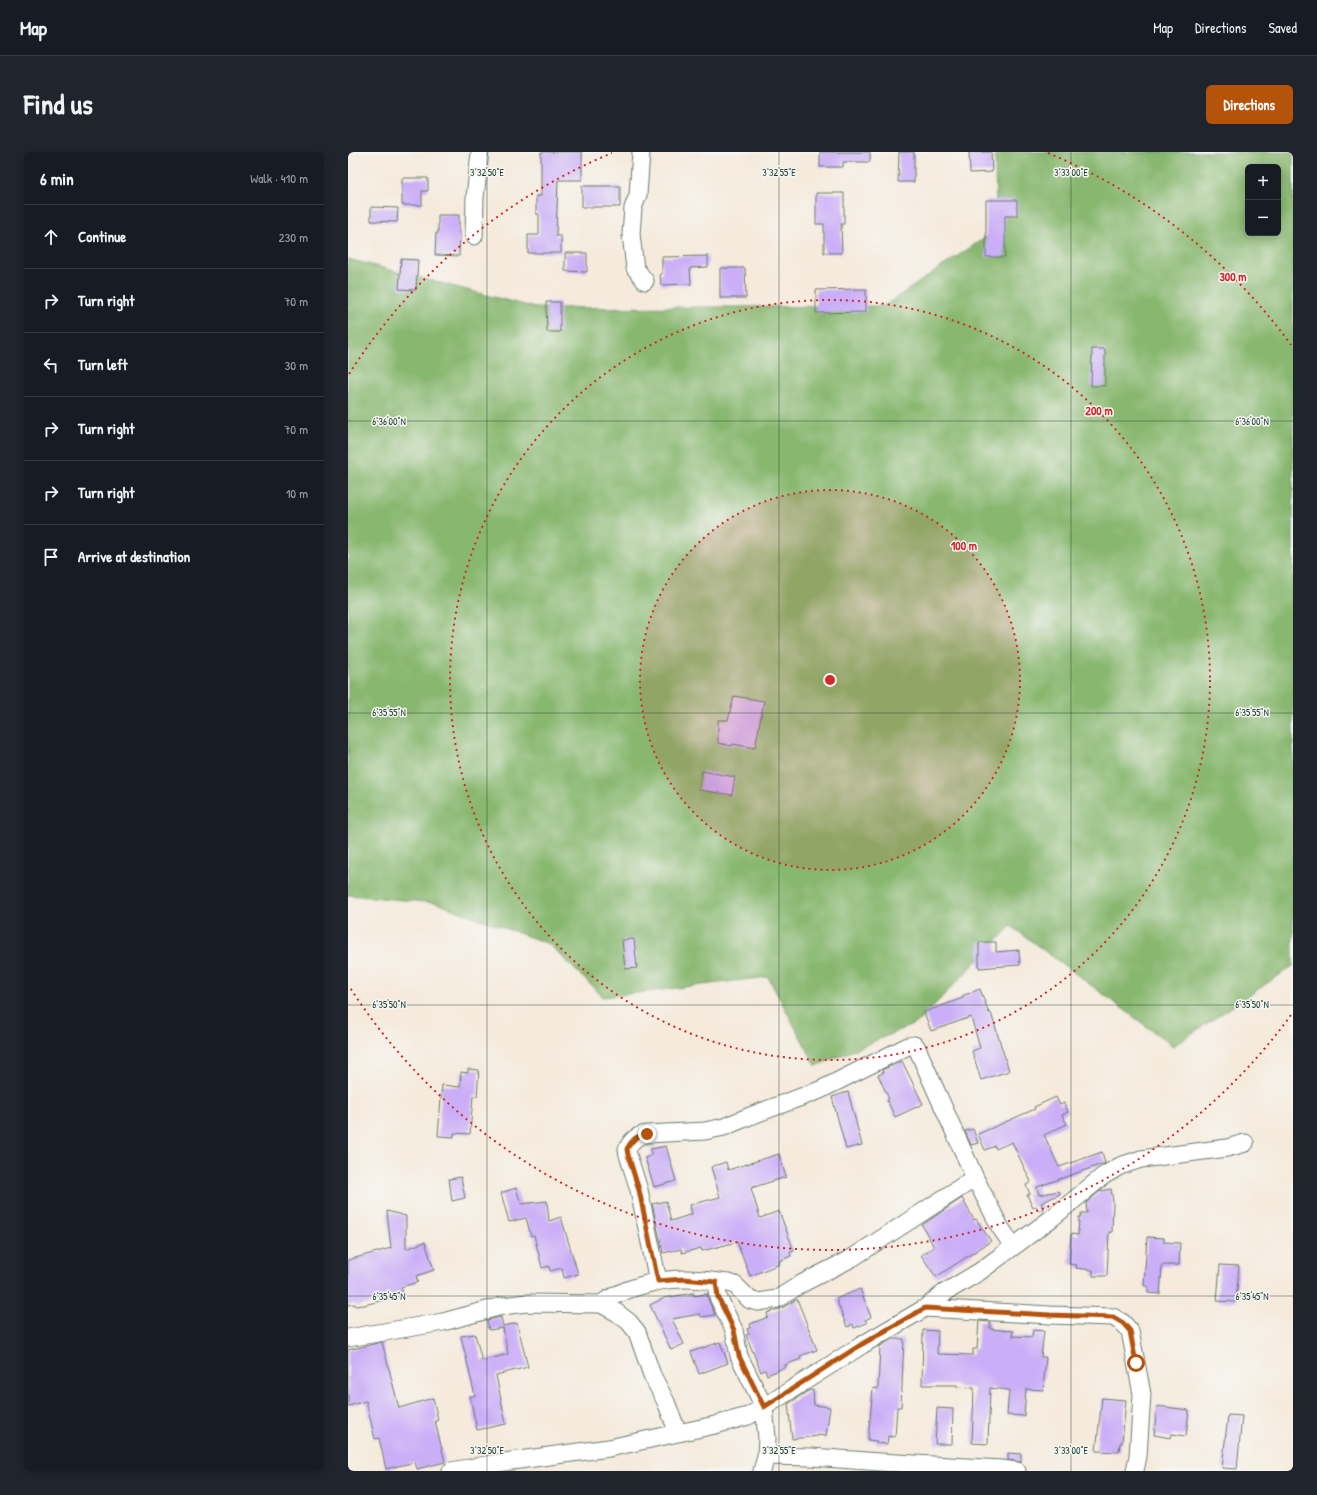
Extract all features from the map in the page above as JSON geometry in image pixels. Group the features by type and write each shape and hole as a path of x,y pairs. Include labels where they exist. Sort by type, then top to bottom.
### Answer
{"street":[{"path":"474,236 475,198 480,152"},
{"path":"641,152 638,195 633,208 631,234 635,268 645,281"},
{"path":"658,1281 639,1190 627,1149 635,1138 640,1135 647,1134 705,1131 724,1127 820,1090 908,1046 914,1045 916,1046 975,1178 1000,1227 1013,1246"},
{"path":"451,1471 504,1462 609,1448 748,1416 862,1344 925,1308 944,1293 979,1272 1052,1218 1103,1176 1120,1166 1141,1159 1228,1148 1245,1143"},
{"path":"601,1304 618,1294 658,1281 684,1279 729,1283 735,1286 750,1300 758,1302 777,1299 801,1284 852,1258 975,1178"},
{"path":"716,1282 718,1297 734,1330 739,1356 764,1407 767,1438 764,1463 812,1457 1006,1470"},
{"path":"348,1338 443,1322 502,1306 527,1302 601,1304 616,1312 629,1322 637,1332 652,1375 666,1402 678,1432"},
{"path":"925,1308 1113,1317 1123,1323 1130,1331 1142,1394 1136,1471"}],"green space":[{"path":"995,152 1293,152 1293,966 1173,1046 1011,926 917,1023 816,1066 768,977 603,997 549,944 436,903 348,895 348,259 536,308 884,306 996,230"}],"building":[{"path":"541,152 582,152 582,180 558,180 556,236 561,236 561,253 528,253 528,235 539,235 539,214 536,214 536,196 541,196"},
{"path":"820,152 870,152 870,162 843,162 843,167 820,167"},
{"path":"899,152 914,152 914,182 898,182"},
{"path":"969,152 991,152 992,172 970,173"},
{"path":"402,178 428,178 428,191 422,191 422,205 402,205"},
{"path":"582,186 620,186 620,207 582,207"},
{"path":"816,193 844,193 844,224 841,224 842,253 824,253 824,224 816,224"},
{"path":"986,200 1017,200 1017,216 1005,216 1005,257 986,257"},
{"path":"371,207 398,208 397,222 371,221"},
{"path":"438,215 459,215 459,256 435,255 436,233 438,233"},
{"path":"565,253 587,253 587,272 565,271"},
{"path":"708,256 708,267 690,268 691,284 661,285 660,274 662,274 662,257"},
{"path":"401,259 418,260 416,290 399,289"},
{"path":"720,268 745,268 746,298 720,298"},
{"path":"866,289 866,312 816,313 816,290"},
{"path":"546,302 560,302 560,332 547,332"},
{"path":"1092,349 1105,349 1105,386 1091,386"},
{"path":"734,696 764,701 755,748 718,743 718,720 728,720"},
{"path":"702,771 735,777 732,795 699,790"},
{"path":"634,939 637,968 625,969 622,940"},
{"path":"979,942 996,942 996,952 1019,950 1020,965 979,968"},
{"path":"980,989 989,1013 991,1013 1009,1071 981,1080 972,1051 980,1048 971,1017 931,1031 924,1012 963,998 962,996"},
{"path":"902,1061 923,1104 895,1117 878,1075 883,1073 882,1070"},
{"path":"468,1069 479,1070 477,1096 473,1096 470,1134 454,1133 454,1137 438,1136 442,1085 460,1087 461,1072 468,1073"},
{"path":"848,1092 862,1145 846,1149 832,1097"},
{"path":"1056,1097 1060,1105 1064,1103 1068,1112 1062,1115 1067,1124 1044,1135 1059,1167 1102,1152 1105,1163 1037,1187 1039,1195 1059,1191 1060,1194 1041,1203 1043,1209 1039,1211 1036,1206 1033,1208 1027,1195 1030,1194 1026,1185 1031,1182 1012,1142 996,1149 995,1146 985,1150 978,1134 1035,1109 1034,1107"},
{"path":"973,1129 978,1143 971,1145 965,1131"},
{"path":"666,1146 676,1181 654,1187 645,1158 651,1155 651,1149"},
{"path":"779,1154 786,1177 751,1188 760,1218 779,1211 794,1251 790,1252 791,1256 779,1261 780,1264 750,1276 737,1242 702,1251 701,1248 682,1253 681,1249 663,1253 652,1204 666,1201 671,1221 692,1214 690,1205 720,1197 711,1167 726,1162 728,1170"},
{"path":"461,1177 465,1198 452,1201 449,1179"},
{"path":"516,1188 521,1204 547,1201 549,1221 561,1217 578,1274 564,1278 562,1268 550,1271 549,1266 542,1268 534,1235 531,1236 526,1218 509,1222 501,1193"},
{"path":"1111,1189 1113,1201 1112,1232 1109,1232 1107,1276 1093,1276 1093,1270 1076,1268 1077,1265 1069,1264 1071,1234 1078,1235 1079,1217 1081,1217 1081,1213 1087,1213 1086,1203 1100,1191"},
{"path":"962,1198 974,1220 976,1219 991,1241 936,1277 921,1255 934,1247 922,1225"},
{"path":"387,1211 406,1216 406,1249 425,1242 434,1270 416,1276 418,1282 401,1287 404,1295 364,1305 348,1305 348,1260 391,1248"},
{"path":"1147,1237 1164,1238 1164,1242 1180,1243 1179,1265 1162,1265 1160,1294 1148,1293 1148,1286 1144,1286"},
{"path":"1220,1265 1239,1266 1236,1302 1217,1301"},
{"path":"860,1289 871,1317 865,1320 867,1323 854,1328 853,1324 847,1327 836,1299"},
{"path":"693,1293 694,1296 707,1294 715,1315 701,1317 700,1314 672,1319 684,1344 671,1350 650,1305 664,1298"},
{"path":"797,1299 817,1350 800,1356 801,1359 785,1365 786,1367 767,1375 765,1370 761,1372 746,1335 749,1334 747,1329 751,1327 750,1324 768,1317 767,1313 782,1308"},
{"path":"501,1317 503,1326 517,1323 528,1367 496,1375 506,1424 477,1430 470,1396 475,1396 461,1336 475,1334 482,1361 508,1354 503,1328 489,1330 487,1320"},
{"path":"979,1321 990,1322 990,1329 1013,1331 1012,1336 1032,1337 1033,1330 1044,1331 1041,1357 1046,1357 1043,1390 1026,1389 1024,1416 1007,1415 1009,1390 990,1388 988,1444 972,1443 974,1388 957,1387 957,1385 922,1385 923,1330 938,1331 937,1354 973,1355 973,1349 977,1349"},
{"path":"893,1339 904,1339 901,1407 897,1407 895,1437 888,1436 887,1444 876,1443 877,1441 868,1440 873,1388 878,1389 880,1346"},
{"path":"382,1342 399,1408 433,1398 438,1420 435,1421 445,1462 417,1469 415,1462 386,1469 379,1438 375,1439 366,1401 348,1406 348,1350"},
{"path":"720,1342 728,1363 699,1374 691,1352"},
{"path":"813,1390 814,1405 830,1407 826,1436 818,1435 792,1439 788,1404 808,1391"},
{"path":"1102,1398 1126,1400 1122,1443 1120,1443 1119,1452 1096,1451"},
{"path":"1157,1406 1189,1410 1186,1436 1172,1434 1171,1438 1154,1435"},
{"path":"937,1408 953,1409 952,1444 935,1444"},
{"path":"1228,1415 1242,1416 1237,1469 1222,1468"},
{"path":"1008,1453 1021,1454 1021,1462 1008,1460"}],"route":[{"path":"647,1134 640,1135 635,1138 627,1149 639,1190 658,1281 670,1279 698,1279 716,1282 718,1297 734,1330 739,1356 764,1407 862,1344 925,1308 1113,1317 1123,1323 1130,1331 1136,1363"}]}
